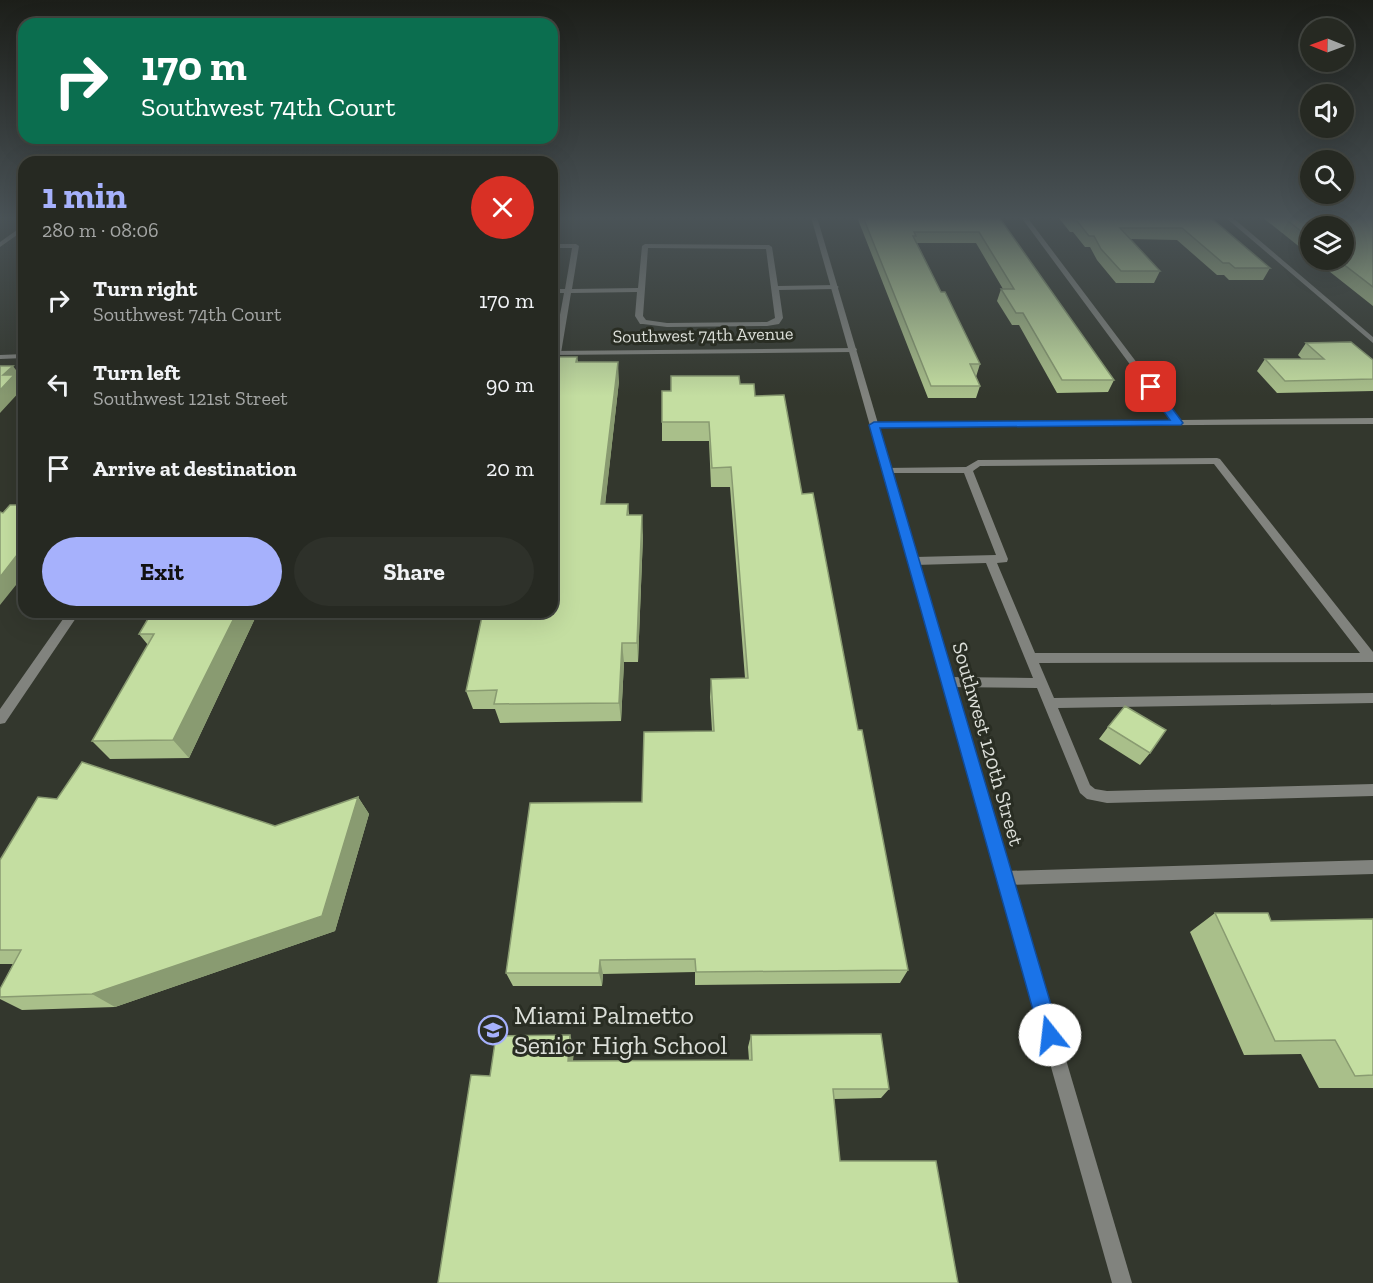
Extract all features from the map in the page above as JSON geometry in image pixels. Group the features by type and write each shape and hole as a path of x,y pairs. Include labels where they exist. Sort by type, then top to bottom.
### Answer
{"street":[{"path":"558,339 571,277"},
{"path":"642,277 639,316 644,322 667,325 776,322 779,318 773,277"},
{"name":"Southwest 120th Street","path":"832,277 1122,1283"},
{"path":"1069,277 1178,423"},
{"path":"1298,277 1373,341"},
{"path":"775,288 835,287"},
{"path":"558,291 641,290"},
{"path":"558,317 564,317"},
{"name":"Southwest 74th Avenue","path":"558,353 854,350"},
{"path":"0,357 18,356"},
{"path":"874,425 1373,420"},
{"path":"887,470 968,470 978,463 1217,461 1371,658 1030,658"},
{"path":"915,561 1003,560 968,470"},
{"path":"990,560 1084,789 1092,795 1107,797 1373,790"},
{"path":"0,719 70,618"},
{"path":"948,682 1041,683"},
{"path":"1050,703 1373,698"},
{"path":"1005,878 1373,867"}],"building":[{"path":"887,277 933,277 941,292 945,292 980,364 970,364 980,386 931,386"},
{"path":"1007,277 1041,277 1114,380 1062,380 1023,313 1016,313 1001,289 1014,289"},
{"path":"1360,277 1373,277 1373,287"},
{"path":"1351,342 1373,360 1373,379 1285,381 1265,359 1324,359 1306,343"},
{"path":"558,357 577,357 576,362 618,362 601,504 628,504 627,515 642,515 637,643 622,643 619,703 494,704 497,690 466,691 482,618 558,618"},
{"path":"0,366 13,366 3,375 14,375 0,390"},
{"path":"671,376 739,376 740,384 754,384 755,396 784,395 802,494 813,493 858,730 862,730 908,970 696,972 695,959 600,960 599,973 506,973 530,803 642,802 644,732 714,731 711,679 748,678 731,467 712,468 709,422 662,422 662,391 671,391"},
{"path":"10,505 18,505 18,554 0,577 0,512 3,513"},
{"path":"148,618 234,618 173,740 92,741 154,634 139,634"},
{"path":"1125,706 1166,730 1150,753 1108,727"},
{"path":"82,762 275,826 358,797 322,916 92,994 0,997 0,989 21,950 0,950 0,860 38,797 57,799"},
{"path":"1215,913 1268,913 1271,921 1373,919 1373,1075 1355,1076 1335,1040 1275,1041"},
{"path":"881,1034 889,1089 833,1089 840,1161 936,1161 958,1283 438,1283 471,1075 490,1076 496,1036 570,1035 568,1061 752,1060 751,1035"}],"place":[{"name":"Miami Palmetto Senior High School","path":"493,1030"}],"route":[{"path":"1050,1035 874,425 1178,423 1151,387"}]}
